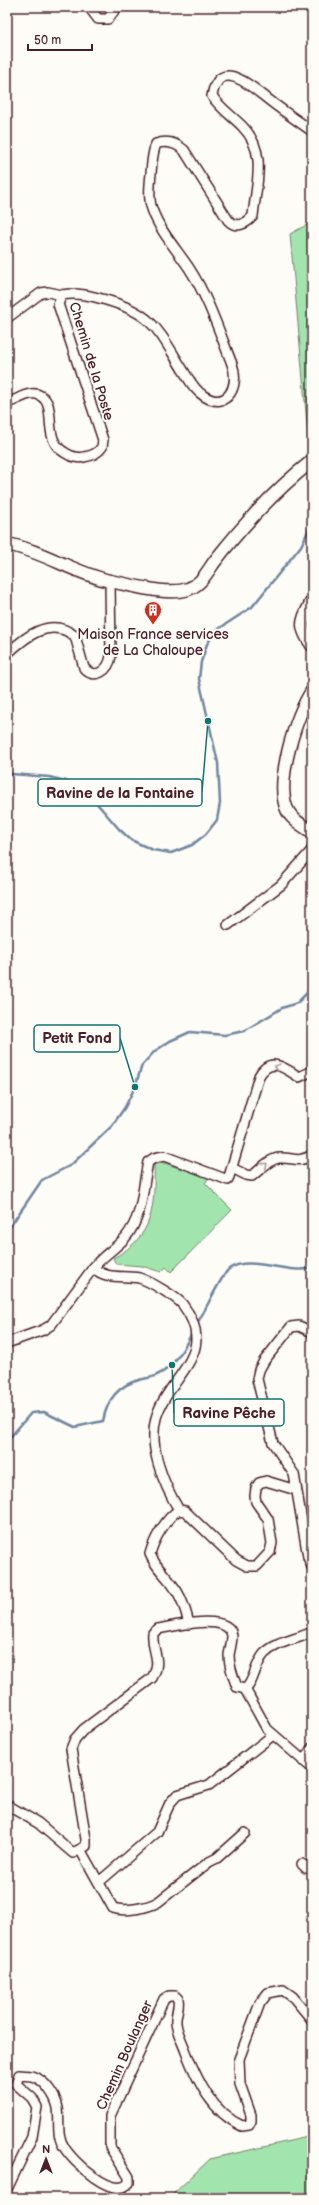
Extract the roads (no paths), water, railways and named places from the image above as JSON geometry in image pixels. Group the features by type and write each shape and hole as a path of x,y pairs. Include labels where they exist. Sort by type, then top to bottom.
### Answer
{"main road":[{"path":"7,544 43,555 81,573 110,581 163,590 187,590 198,585 242,528 274,494 312,461"},
{"path":"312,601 303,623 303,632 312,646"},
{"path":"312,692 305,702 292,736 283,790 286,806 290,814 312,832"}],"street":[{"path":"89,7 98,19 108,19 117,7"},
{"name":"Chemin de la Poste","path":"7,403 31,393 40,395 46,400 49,410 52,438 59,449 70,456 81,458 90,456 102,447 103,440 58,304 62,295 69,293 90,295 132,309 145,316 160,334 196,389 205,396 222,400 234,389 234,369 201,287 157,220 151,208 150,188 153,152 156,144 162,142 177,144 184,150 231,224 239,225 247,223 253,216 259,154 254,141 243,127 217,103 212,96 214,86 220,79 227,76 246,81 312,131"},
{"path":"7,318 41,293 48,292 62,295"},
{"path":"7,654 33,632 60,629 75,636 84,668 87,672 96,674 107,669 110,665 111,656 110,581"},
{"path":"228,925 281,885 312,850"},
{"path":"7,1343 43,1330 51,1325 102,1257 124,1239 135,1222 143,1199 148,1162 154,1158 164,1156 228,1180 260,1076 264,1068 271,1065 278,1065 299,1078 312,1071"},
{"path":"232,1168 246,1175 252,1176 272,1160 279,1158 302,1161 312,1155"},
{"path":"94,1268 102,1274 111,1277 142,1279 183,1304 194,1325 196,1347 160,1407 153,1433 165,1488 179,1510 192,1515 236,1560 247,1566 257,1566 270,1552 272,1543 268,1519 256,1502 256,1488 259,1483 266,1481 296,1490"},
{"path":"312,1332 299,1326 291,1327 258,1370 257,1379 269,1432 273,1442 294,1474 308,1557 312,1567"},
{"path":"179,1510 172,1514 152,1546 150,1554 160,1571 174,1587 186,1611 189,1624"},
{"path":"7,1805 38,1823 67,1850 73,1853 81,1851 86,1846 87,1842 71,1755 75,1739 84,1729 152,1678 156,1671 158,1660 153,1640 153,1633 158,1629 189,1624 223,1623 230,1628 232,1637 229,1655 232,1676 237,1687 245,1689 267,1729 312,1768"},
{"path":"245,1689 251,1684 256,1665 264,1654 274,1647 312,1632"},
{"path":"99,1882 157,1832 170,1803 177,1795 209,1785 273,1735"},
{"path":"303,1761 312,1748"},
{"path":"81,1851 113,1908 119,1910 152,1905 209,1862 217,1858 245,1834"},
{"path":"302,1864 306,1868 312,1863"},
{"name":"Chemin Boulanger","path":"7,2189 26,2149 36,2120 37,2107 32,2098 16,2084 19,2075 35,2077 50,2092 58,2107 58,2128 63,2146 75,2161 106,2184 119,2188 125,2187 130,2182 129,2177 110,2147 110,2116 133,2070 164,2000 169,1996 175,1996 178,1999 176,2023 178,2033 193,2068 208,2097 224,2114 242,2126 249,2125 252,2121 240,2084 239,2059 260,2003 268,1993 283,1990 293,1997 312,2020"}],"waterway":[{"path":"7,776 12,774 49,777 66,781 87,792 119,829 131,840 153,850 171,853 192,845 206,834 217,820 220,803 218,763 199,679 201,662 207,644 217,630 252,607 301,546 312,523"},
{"path":"7,1231 42,1180 71,1165 112,1126 125,1107 135,1087 142,1065 155,1051 170,1041 190,1032 225,1035 244,1031 282,1008 297,1003 312,988"},
{"path":"196,1325 225,1273 237,1265 258,1264 292,1269 312,1268"},
{"path":"7,1441 31,1413 44,1412 75,1427 103,1421 108,1406 115,1394 132,1382 155,1376 169,1368 186,1345 192,1333"}],"place":[{"name":"Maison France services de La Chaloupe","path":"153,625"},
{"name":"Ravine de la Fontaine","path":"208,721"},
{"name":"Petit Fond","path":"135,1087"},
{"name":"Ravine Pêche","path":"172,1365"}]}
